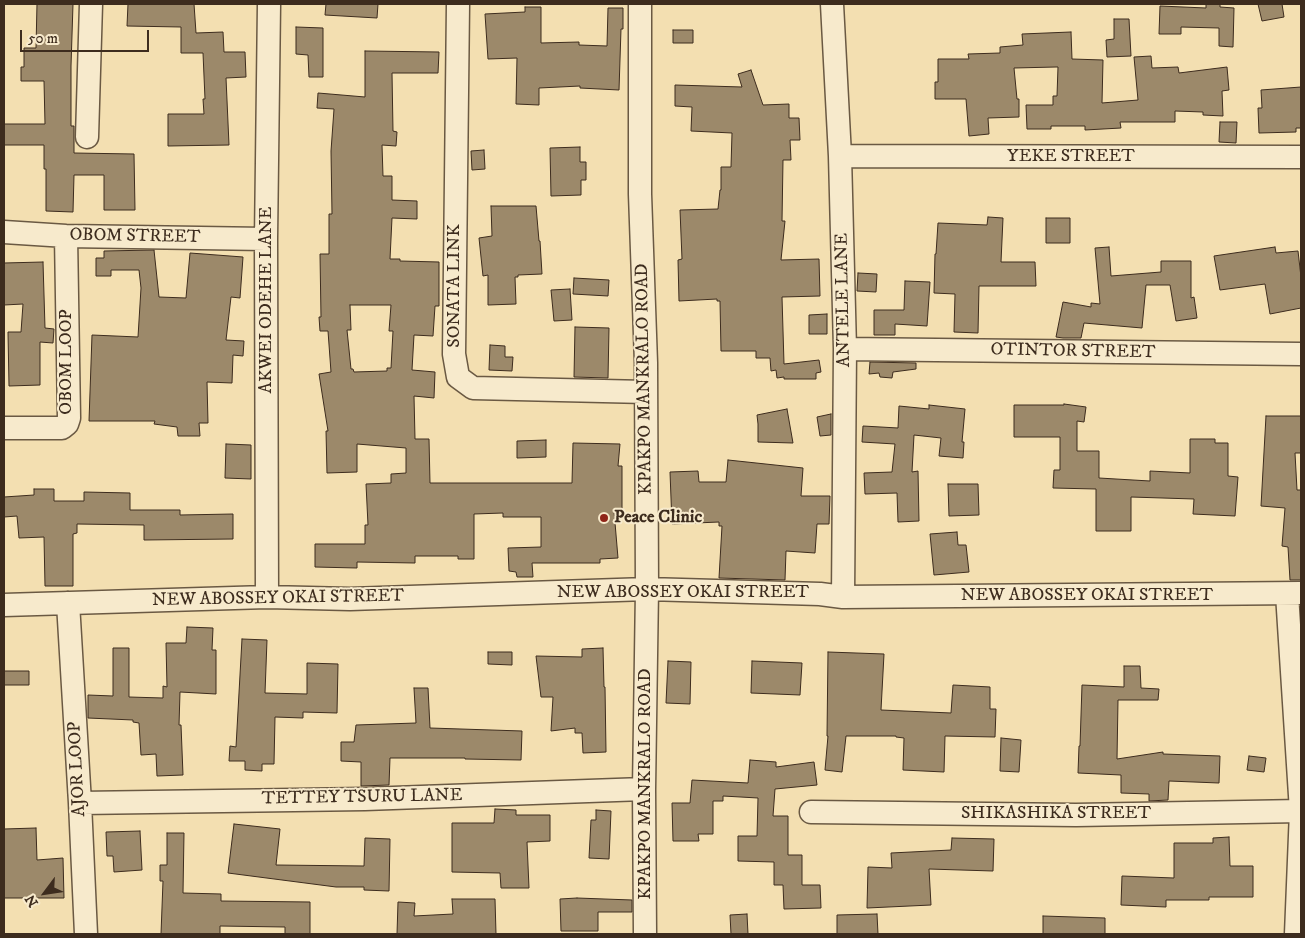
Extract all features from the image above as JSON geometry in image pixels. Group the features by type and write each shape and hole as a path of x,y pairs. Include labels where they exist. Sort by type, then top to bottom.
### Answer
{"street":[{"path":"87,137 91,4"},
{"name":"AKWEI ODEHE LANE","path":"267,597 266,240 269,4"},
{"name":"SONATA LINK","path":"458,4 454,354 458,377 474,388 646,392"},
{"name":"KPAKPO MANKRALO ROAD","path":"640,4 640,194 646,392 648,589 644,789 645,934"},
{"name":"ANTELE LANE","path":"832,4 840,156 845,349 843,597"},
{"name":"YEKE STREET","path":"840,156 1301,157"},
{"name":"OBOM STREET","path":"4,232 66,236 266,240"},
{"name":"OBOM LOOP","path":"4,428 62,428 67,424 69,418 66,236"},
{"name":"OTINTOR STREET","path":"845,349 1301,354"},
{"name":"NEW ABOSSEY OKAI STREET","path":"4,605 267,597 350,600 648,589 820,594 843,597 1294,594"},
{"path":"1294,594 1301,811 1296,934"},
{"name":"AJOR LOOP","path":"68,603 86,934"},
{"name":"TETTEY TSURU LANE","path":"80,802 365,799 644,789"},
{"name":"SHIKASHIKA STREET","path":"812,812 1076,815 1301,811"}],"building":[{"path":"37,4 73,4 71,126 74,126 74,153 134,154 135,210 104,210 104,175 74,175 73,212 46,211 44,145 4,145 4,124 45,124 44,81 21,81 21,67 24,67 24,48 36,48"},
{"path":"128,4 194,4 196,33 223,32 224,52 245,52 246,77 226,78 229,145 168,146 168,114 204,114 203,53 181,53 181,27 127,26"},
{"path":"326,4 378,4 377,18 325,15"},
{"path":"1206,4 1220,4 1220,7 1234,8 1233,47 1219,46 1219,28 1181,27 1181,34 1159,34 1160,6 1206,8"},
{"path":"1258,4 1282,4 1284,17 1262,21"},
{"path":"525,7 541,7 541,43 579,42 579,45 607,46 608,8 623,8 619,90 580,88 580,86 539,88 539,105 516,104 517,58 488,59 485,14 525,12"},
{"path":"1114,19 1129,19 1131,56 1107,57 1106,40 1114,39"},
{"path":"296,27 323,28 323,77 309,77 308,55 296,54"},
{"path":"673,30 693,30 693,43 673,43"},
{"path":"1071,32 1072,59 1103,60 1102,103 1138,100 1134,57 1151,56 1152,68 1178,67 1179,73 1227,67 1229,90 1222,91 1223,116 1203,115 1203,112 1175,111 1175,122 1120,122 1121,128 1085,130 1085,126 1051,126 1051,129 1027,129 1026,105 1053,105 1053,96 1057,96 1058,67 1014,68 1017,99 1019,99 1019,117 988,118 989,134 969,136 966,99 935,99 935,82 938,82 938,59 969,59 968,54 1000,53 1000,47 1023,45 1022,34"},
{"path":"365,51 439,52 438,73 392,73 393,131 397,132 396,146 382,145 383,176 392,176 392,200 417,201 417,219 392,218 390,259 439,262 439,306 435,306 433,336 414,335 412,370 435,372 434,398 414,396 415,439 429,439 430,483 572,483 573,443 620,444 618,466 622,466 622,511 614,511 618,558 600,559 600,563 532,563 533,577 517,577 516,572 509,571 508,548 541,547 541,517 503,517 503,513 474,514 474,559 458,559 458,556 415,556 415,563 357,562 357,568 315,567 315,544 365,544 365,525 368,525 366,484 391,483 391,474 406,473 406,448 357,444 357,472 327,473 326,431 328,431 319,374 331,372 328,331 320,331 320,254 329,254 329,214 332,214 331,151 334,109 317,108 318,93 365,97","holes":["350,305 391,305 389,331 393,331 391,368 387,368 387,371 354,372 351,369 347,330 351,330"]},
{"path":"751,70 763,105 789,104 789,118 799,118 800,140 790,140 791,160 783,160 782,221 785,221 781,260 819,259 820,296 782,297 784,364 819,360 821,372 816,373 816,379 777,378 776,370 771,371 770,358 756,358 756,351 721,351 720,301 717,301 717,299 679,301 678,260 682,259 680,210 718,209 721,190 721,167 731,167 732,133 691,131 692,107 675,106 675,85 742,87 738,74"},
{"path":"1301,87 1301,128 1296,128 1296,132 1259,133 1258,108 1262,108 1261,90"},
{"path":"1220,122 1237,122 1236,143 1219,142"},
{"path":"580,147 580,162 586,162 586,180 581,180 581,195 551,196 550,148"},
{"path":"484,150 485,169 472,170 471,151"},
{"path":"491,206 536,206 542,274 518,275 518,277 515,277 516,304 488,305 488,275 483,276 479,238 492,236"},
{"path":"988,217 1003,218 1001,262 1035,262 1036,286 979,286 978,333 954,332 955,294 934,293 938,223 987,225"},
{"path":"1046,218 1070,218 1070,243 1046,243"},
{"path":"1109,247 1111,276 1161,272 1161,261 1191,261 1191,298 1194,297 1197,318 1176,321 1170,285 1146,285 1142,328 1084,323 1081,338 1056,337 1063,302 1091,307 1091,303 1100,304 1095,248"},
{"path":"1275,247 1276,253 1298,251 1301,277 1301,308 1270,314 1265,284 1220,290 1214,256"},
{"path":"154,250 159,297 186,298 190,253 243,257 240,298 231,297 226,340 244,341 243,356 233,355 232,383 207,382 208,423 199,423 200,436 178,436 177,427 154,424 155,421 89,421 92,335 138,337 141,288 139,270 111,270 111,276 96,276 96,258 104,258 104,251"},
{"path":"43,262 45,328 54,329 53,343 40,342 40,385 9,386 8,332 21,332 23,304 4,305 4,263"},
{"path":"858,273 877,274 876,292 857,291"},
{"path":"574,278 609,280 608,296 573,294"},
{"path":"905,281 930,282 927,326 895,324 895,335 874,335 874,310 904,310"},
{"path":"570,289 572,320 554,321 551,290"},
{"path":"827,314 827,334 809,334 809,315"},
{"path":"575,327 609,328 608,378 574,377"},
{"path":"490,345 505,346 505,357 513,357 512,371 489,370"},
{"path":"870,362 916,363 916,369 893,372 892,378 880,377 879,373 869,374"},
{"path":"1064,404 1086,407 1084,422 1077,421 1077,451 1099,451 1099,478 1150,481 1150,471 1190,473 1190,439 1215,439 1215,443 1228,443 1228,476 1238,477 1235,516 1193,514 1194,499 1131,497 1131,531 1096,531 1096,489 1053,488 1054,470 1060,470 1060,437 1014,437 1014,405"},
{"path":"929,405 965,409 962,442 964,442 963,458 939,456 941,438 914,435 912,472 918,471 919,521 898,522 897,493 865,494 864,473 892,472 895,444 862,442 863,426 898,428 899,406 929,409"},
{"path":"787,409 793,443 758,442 757,415"},
{"path":"831,414 831,435 820,436 817,417"},
{"path":"1266,416 1301,416 1301,453 1295,453 1297,490 1301,490 1301,580 1290,580 1288,547 1282,546 1285,508 1261,506"},
{"path":"546,440 546,457 517,458 517,441"},
{"path":"226,444 251,445 251,479 225,478"},
{"path":"728,460 803,468 801,496 830,496 829,524 817,524 815,553 786,551 785,580 719,578 722,526 719,526 719,522 672,524 670,472 698,471 699,482 726,482"},
{"path":"948,484 978,484 979,515 949,516"},
{"path":"34,489 54,489 54,501 84,501 84,492 130,493 130,510 180,510 180,515 233,514 233,539 144,540 144,525 77,524 77,533 73,534 73,586 45,586 44,537 19,538 17,516 4,517 4,497 34,495"},
{"path":"957,532 958,545 966,545 969,572 934,575 930,534"},
{"path":"187,627 213,628 212,650 216,650 216,694 180,692 179,725 181,725 183,775 157,776 156,754 141,755 139,723 133,722 133,720 88,718 88,695 113,696 113,648 129,648 129,697 163,698 163,686 167,687 166,643 186,643"},
{"path":"242,639 267,640 265,693 307,694 307,663 338,664 337,713 303,712 303,718 275,717 274,764 262,764 262,771 245,770 245,761 229,761 230,746 236,747"},
{"path":"603,648 606,752 583,753 582,733 575,733 575,728 551,731 553,697 541,697 536,656 582,657 582,649"},
{"path":"488,652 512,652 512,665 488,664"},
{"path":"828,652 884,654 881,710 951,713 953,685 990,687 990,709 996,709 995,737 945,736 944,772 903,770 904,738 896,736 846,736 842,772 825,770 828,736"},
{"path":"668,661 691,662 690,704 666,703"},
{"path":"752,661 802,663 800,695 751,693"},
{"path":"1124,666 1140,666 1141,688 1159,689 1158,700 1118,700 1117,759 1163,752 1163,754 1220,756 1219,783 1169,781 1168,800 1149,801 1149,794 1121,793 1121,775 1078,773 1082,685 1124,687"},
{"path":"4,671 29,671 29,685 4,685"},
{"path":"414,688 428,688 430,728 522,731 521,760 390,758 389,785 361,786 361,762 341,761 341,742 354,742 356,725 416,723"},
{"path":"1001,738 1021,740 1019,772 1000,771"},
{"path":"1249,756 1266,758 1264,772 1247,770"},
{"path":"750,760 776,762 776,767 814,762 817,785 775,789 773,816 788,816 788,855 802,855 802,885 820,885 821,908 784,909 783,885 774,885 774,862 738,861 738,836 757,836 758,798 723,796 723,801 713,801 713,834 698,834 699,841 673,841 672,803 690,803 692,780 748,783"},
{"path":"495,809 516,810 516,815 550,815 550,841 527,842 529,888 501,888 500,873 452,872 452,823 494,823"},
{"path":"596,810 611,811 609,859 589,858 591,820 596,820"},
{"path":"234,824 280,829 276,865 364,866 365,838 390,839 389,891 364,890 364,887 336,887 228,873"},
{"path":"36,828 37,860 63,858 64,898 4,898 4,829"},
{"path":"140,831 142,870 114,872 113,856 107,856 106,832"},
{"path":"167,833 184,833 183,893 221,894 221,901 310,902 310,934 285,934 285,927 220,926 220,934 161,934 163,881 160,881 160,865 167,865"},
{"path":"1229,837 1230,866 1253,866 1253,897 1209,897 1209,900 1166,900 1166,907 1121,905 1122,876 1174,878 1174,843 1213,843 1213,838"},
{"path":"952,838 994,839 993,871 929,869 931,905 867,908 868,867 892,868 891,853 951,850"},
{"path":"452,899 495,899 496,934 397,934 398,902 415,903 414,916 453,914"},
{"path":"560,899 632,900 632,912 598,912 598,931 561,931"},
{"path":"747,914 748,934 731,934 730,915"},
{"path":"877,914 878,934 837,934 837,915"},
{"path":"1043,916 1105,918 1105,934 1043,934"}],"place":[{"name":"Peace Clinic","path":"604,518"}]}
